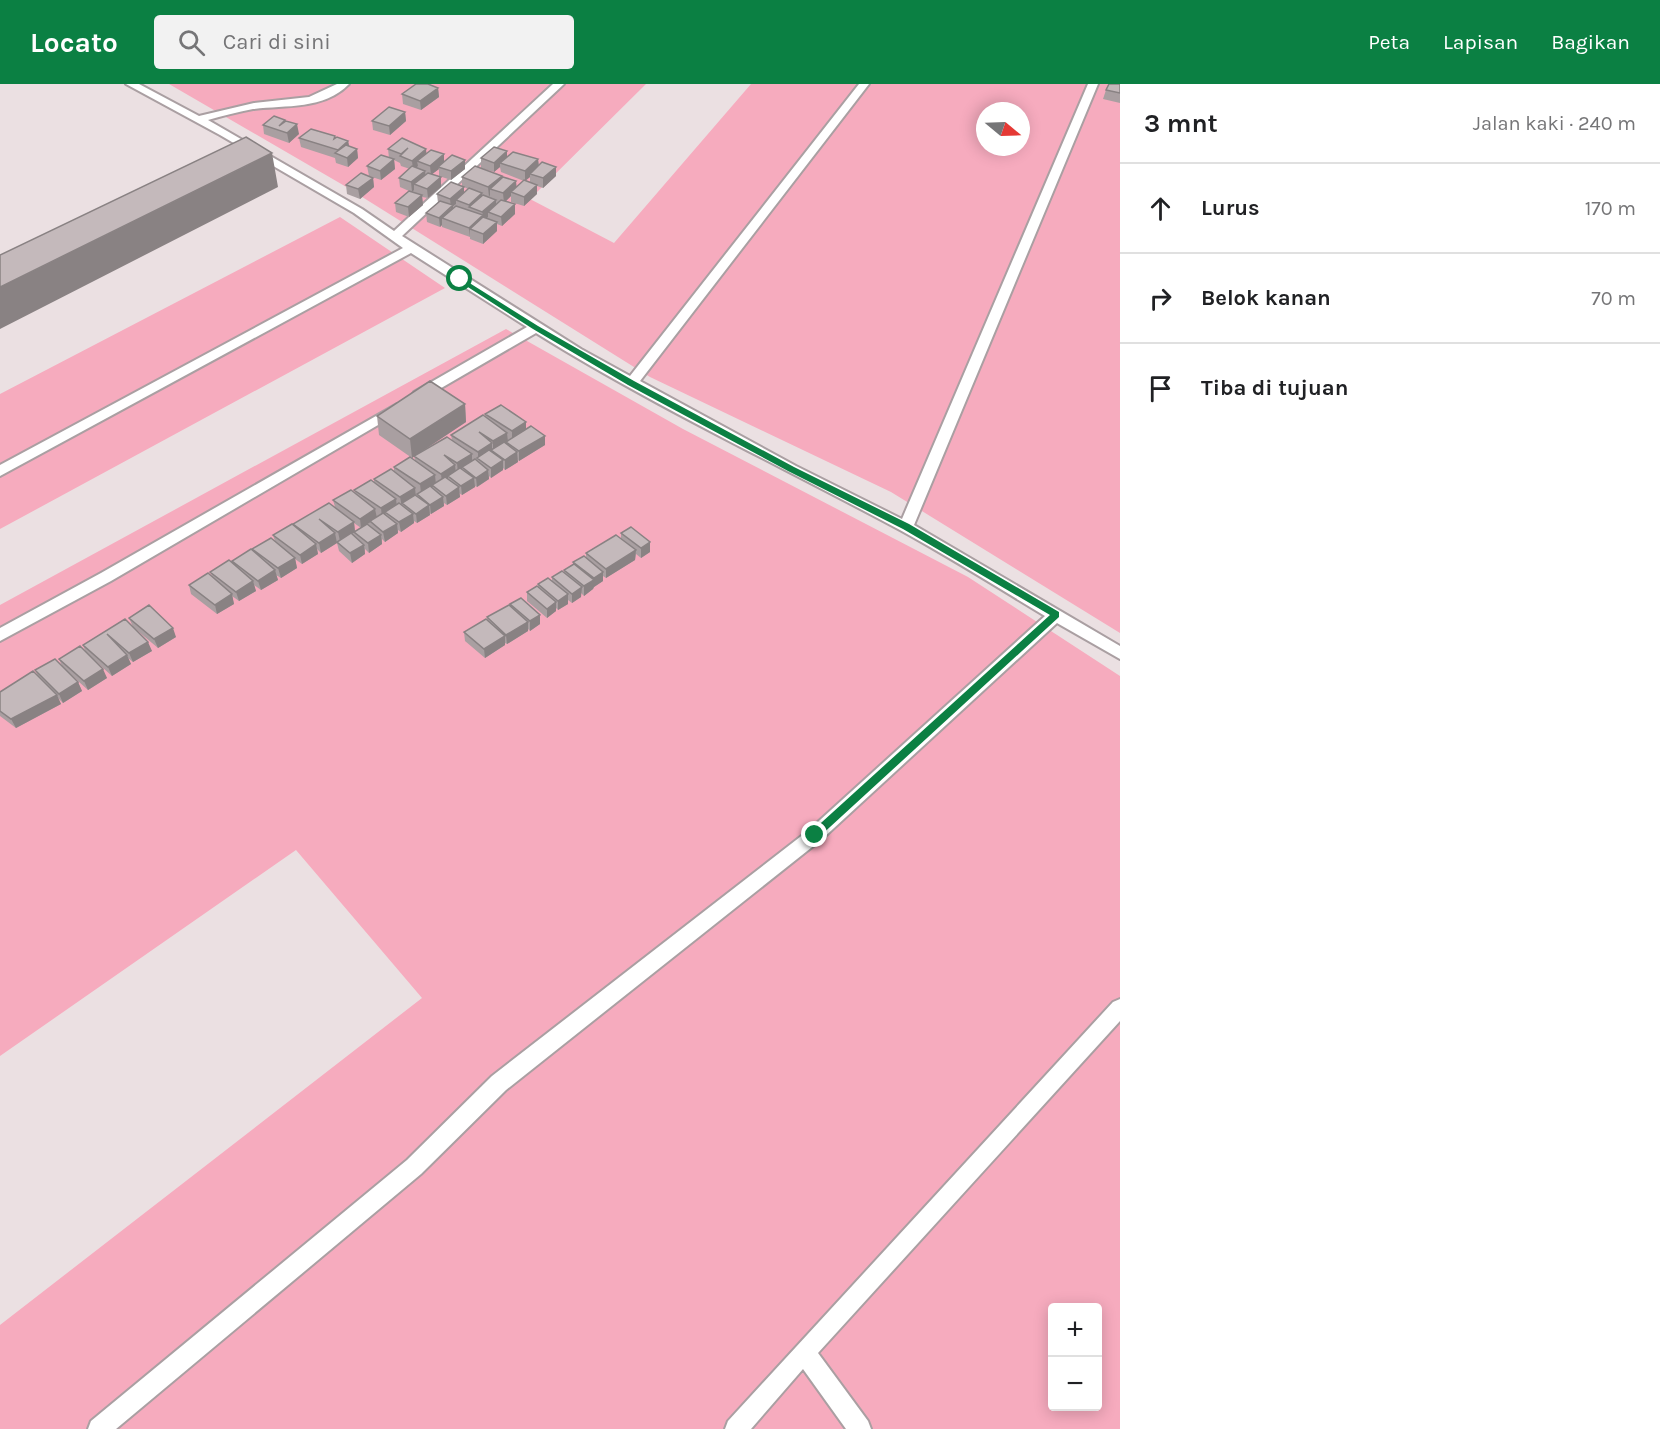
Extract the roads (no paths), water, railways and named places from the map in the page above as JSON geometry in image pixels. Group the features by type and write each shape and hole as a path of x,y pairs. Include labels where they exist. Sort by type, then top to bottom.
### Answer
{"lane":[{"path":"131,84 198,119 347,205 535,328 631,383 791,469 906,526 1120,653"},
{"path":"198,119 254,106 302,103 324,98 344,84"},
{"path":"395,236 559,84"},
{"path":"631,383 864,84"},
{"path":"906,526 1093,84"},
{"path":"0,471 411,248"},
{"path":"0,635 117,571 535,328"},
{"path":"99,1429 414,1167 499,1083 815,835 1056,615"},
{"path":"736,1429 1120,1008"},
{"path":"804,1352 860,1429"}]}
